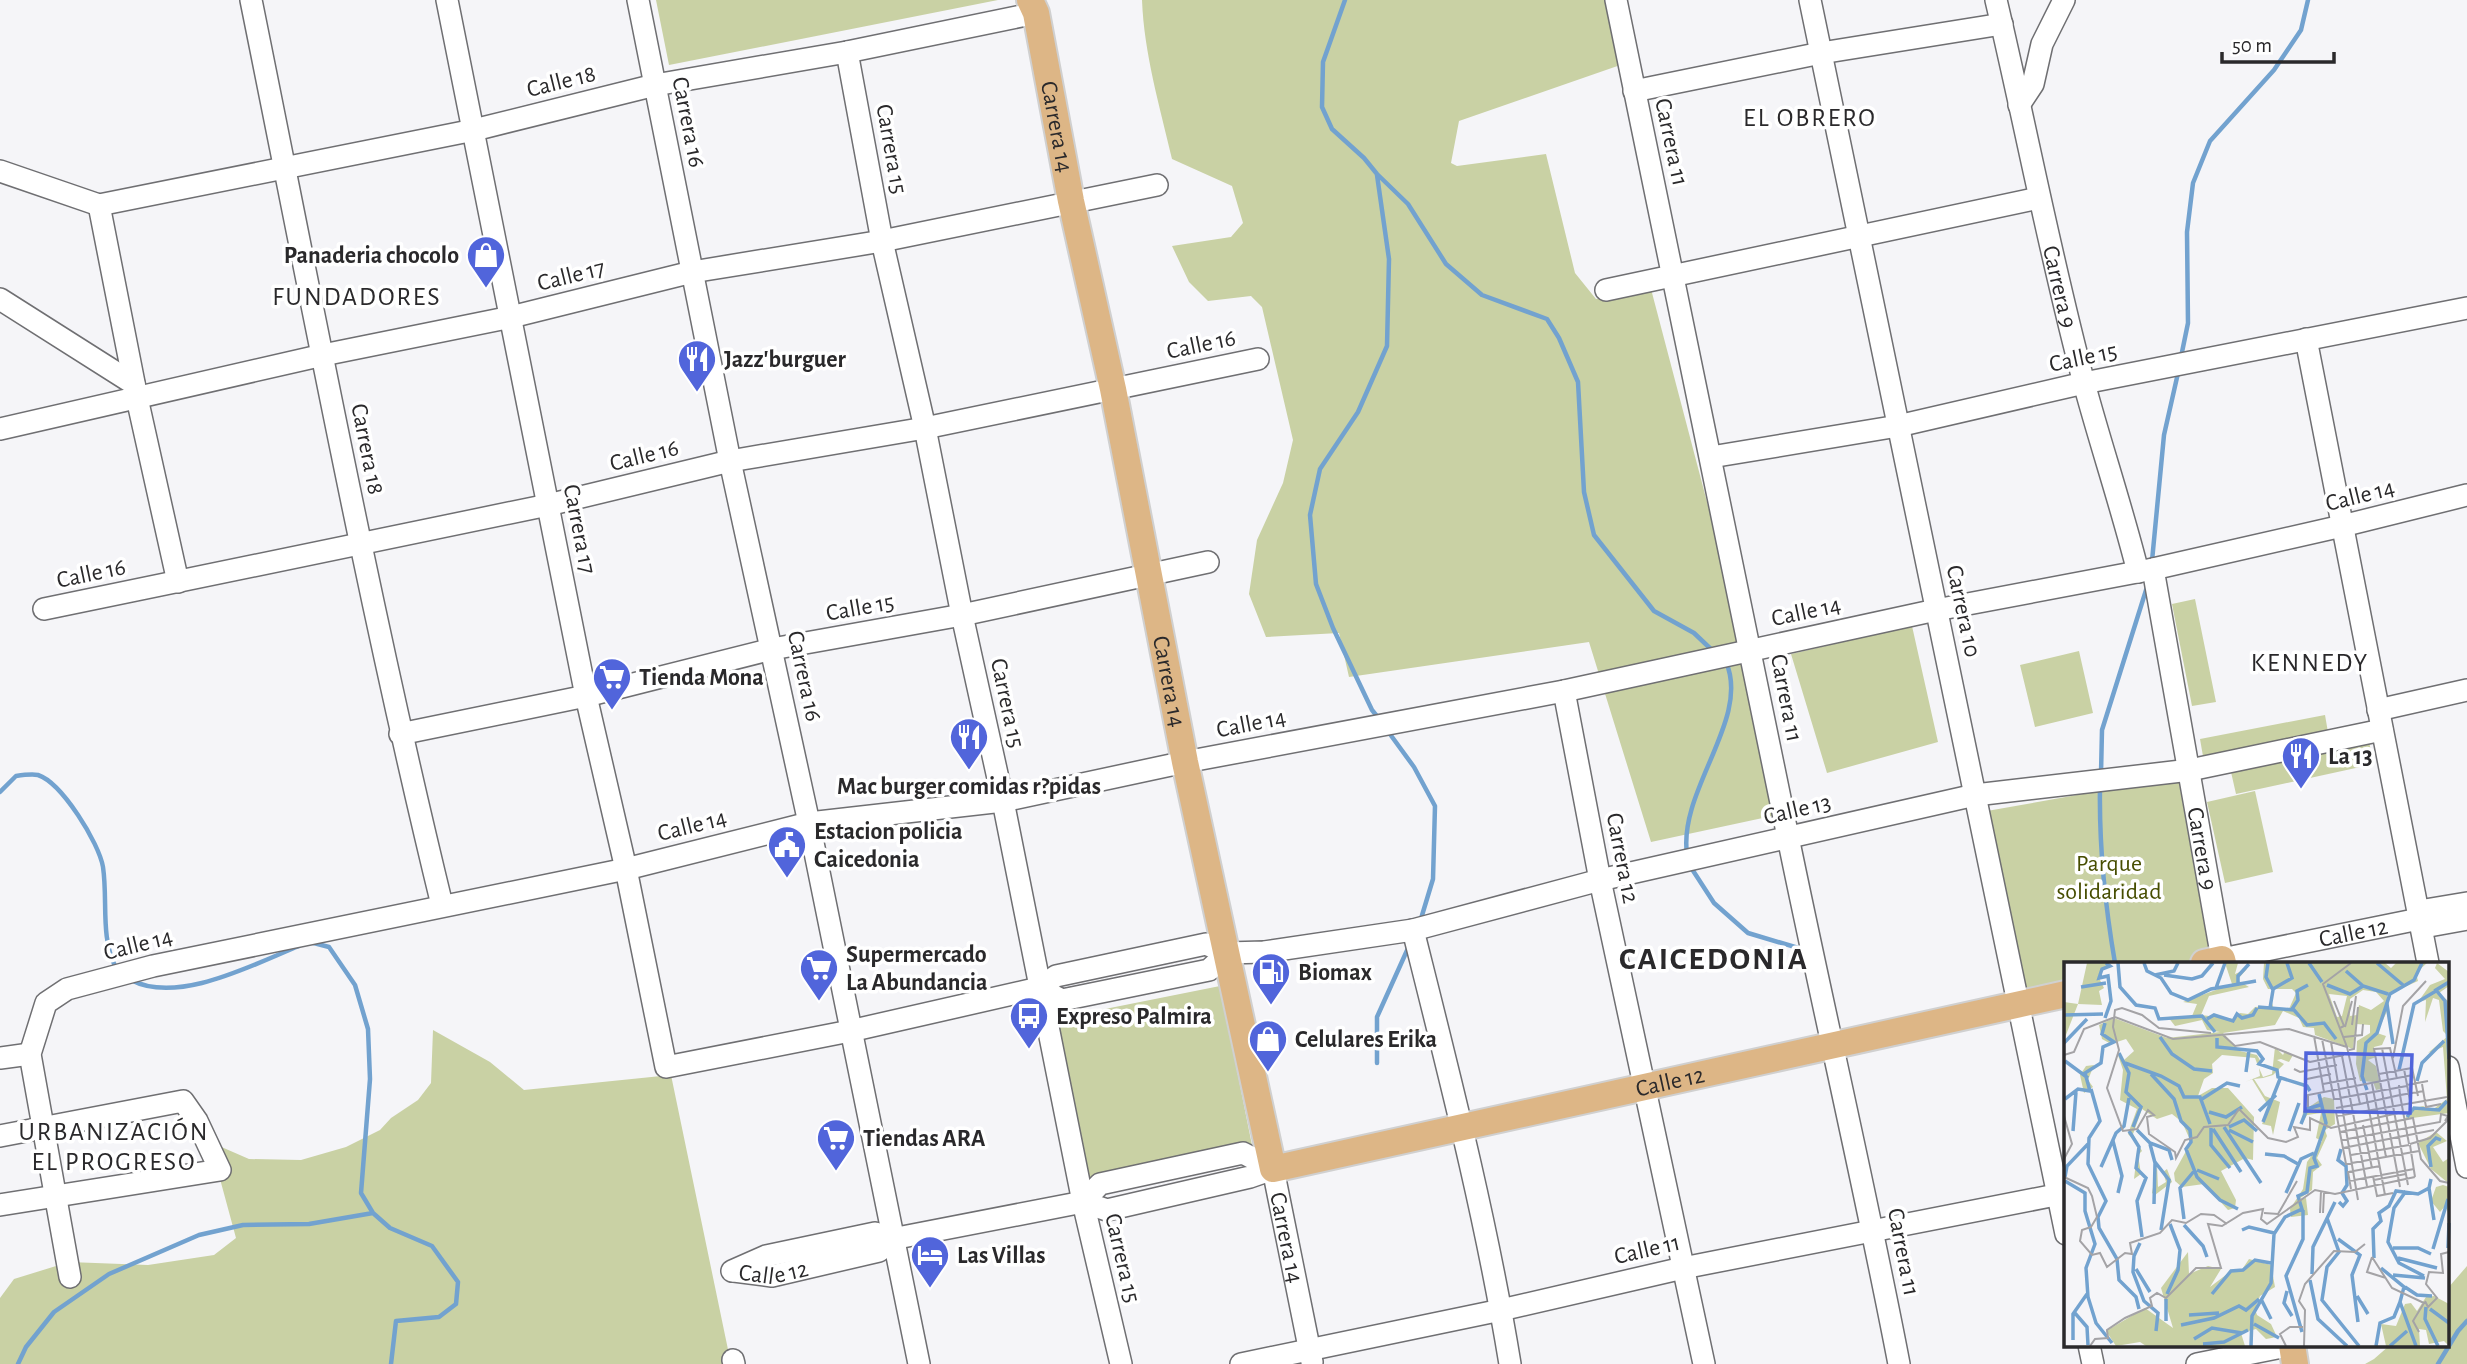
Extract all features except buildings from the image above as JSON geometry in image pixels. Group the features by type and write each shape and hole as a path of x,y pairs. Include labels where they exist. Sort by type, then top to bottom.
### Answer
{"main road":[{"name":"Carrera 14","path":"1033,7 1185,762 1273,1169"},
{"name":"Calle 12","path":"1273,1169 2064,994"},
{"path":"2292,1346 2295,1364"}],"street":[{"name":"Carrera 18","path":"251,0 400,734 442,905"},
{"name":"Carrera 17","path":"447,0 586,696 626,869 666,1067"},
{"name":"Carrera 16","path":"638,0 730,461 809,823 919,1364"},
{"name":"Carrera 11","path":"1616,0 1788,838 1874,1231 1899,1364"},
{"name":"Carrera 10","path":"1810,0 2019,1004 2062,1194 2064,1214"},
{"name":"Carrera 9","path":"1996,0 2039,198 2084,383 2121,507 2146,570 2190,770 2216,962"},
{"path":"2019,105 2033,84 2042,44 2064,0"},
{"name":"Calle 18","path":"99,205 474,130 655,85 847,52 1033,7"},
{"path":"1634,91 1821,52 2002,24"},
{"name":"Carrera 15","path":"847,52 882,241 925,428 1083,1202 1121,1364"},
{"path":"0,171 99,205 178,582"},
{"name":"Calle 17","path":"0,429 136,391 511,317 692,272 882,241 1157,185"},
{"path":"1606,290 2039,198"},
{"path":"0,299 136,391"},
{"name":"Calle 15","path":"1711,457 1898,426 2084,383 2467,308"},
{"path":"2306,339 2428,962"},
{"name":"Calle 16","path":"44,609 548,505 730,461 925,428 1258,359"},
{"name":"Calle 14","path":"30,1054 46,1003 67,989 153,966 626,869 809,823 1003,801 1185,762 1564,691 1937,610 2146,570 2467,495"},
{"name":"Calle 15","path":"400,734 586,696 772,649 962,615 1208,562"},
{"name":"Calle 13","path":"666,1067 850,1031 1039,988 1056,976 1206,944 1227,953 1264,952 1413,930 1600,880 1975,795 2190,770 2380,720 2467,690"},
{"name":"Carrera 12","path":"1564,691 1600,880 1704,1364"},
{"name":"Calle 12","path":"2216,962 2419,919 2425,911 2467,903"},
{"name":"Calle 12","path":"2419,919 2429,926 2467,919"},
{"path":"1413,930 1462,1127 1510,1364"},
{"path":"0,1058 30,1054 70,1277"},
{"path":"2450,1079 2467,1167"},
{"path":"0,1136 183,1101 197,1121 220,1170 0,1205"},
{"name":"Calle 12","path":"892,1239 879,1251 772,1276 732,1271 766,1256 876,1233 892,1239 1083,1202 1107,1210 1250,1177 1273,1169"},
{"name":"Carrera 14","path":"1273,1169 1311,1357"},
{"name":"Calle 11","path":"1241,1364 1311,1357 1683,1268 2062,1194"},
{"path":"2089,1346 2093,1364"},
{"path":"2197,1364 2287,1346"}],"green space":[{"path":"656,0 998,0 669,65"},
{"path":"1142,0 1619,0 1629,62 1459,121 1451,163 1457,166 1546,154 1575,273 1596,299 1651,289 1727,578 1772,816 1651,842 1589,642 1349,677 1339,633 1266,637 1249,594 1257,540 1283,483 1293,440 1262,307 1251,296 1208,301 1189,282 1172,246 1231,237 1243,223 1232,186 1172,159 1149,60"},
{"path":"2195,599 2216,702 2192,706 2172,604"},
{"path":"1912,626 1938,742 1827,773 1791,654"},
{"path":"2079,651 2093,713 2035,727 2020,665"},
{"path":"2325,715 2329,738 2204,762 2200,739"},
{"path":"2369,742 2374,764 2236,794 2231,772"},
{"name":"Parque solidaridad","path":"2178,777 2211,962 2064,962 2064,996 2024,1003 1987,811"},
{"path":"2255,791 2273,872 2225,883 2207,802"},
{"path":"1220,986 1252,1145 1087,1178 1055,1019"},
{"path":"433,1030 490,1062 524,1090 671,1075 731,1364 0,1364 0,1298 14,1279 69,1262 148,1265 214,1255 236,1238 210,1142 249,1159 301,1160 346,1147 380,1130 391,1118 418,1100 431,1083"},
{"path":"2467,1266 2467,1364 2365,1364 2389,1346 2450,1346 2450,1286"}],"waterway":[{"path":"1345,0 1323,62 1322,107 1332,129 1408,204 1446,264 1482,295 1547,319 1559,338 1578,382 1584,492 1594,535 1654,611 1694,633 1714,652"},
{"path":"2181,357 2188,323 2187,232 2193,183 2210,141 2274,70 2301,30 2308,0"},
{"path":"1377,175 1389,259 1387,346 1358,412 1320,469 1310,515 1316,584 1333,628 1372,710 1380,720"},
{"path":"2152,561 2164,435 2178,373"},
{"path":"2101,774 2102,730 2147,587"},
{"path":"1687,854 1687,830 1693,805 1729,707 1731,684 1726,662"},
{"path":"1387,730 1414,767 1435,806 1433,879 1420,922"},
{"path":"0,792 16,776 38,775 58,789 78,815 95,844 103,867 106,931 116,968"},
{"path":"2100,787 2103,875 2115,962"},
{"path":"1690,866 1714,903 1748,933 1805,950"},
{"path":"310,942 329,947 355,985 368,1029 370,1079 361,1193 373,1213 390,1228 432,1246 458,1282 456,1304 439,1317 396,1321 391,1364"},
{"path":"131,980 150,986 171,988 193,985 238,971 299,946"},
{"path":"1377,1063 1377,1017 1409,946"},
{"path":"18,1364 26,1347 54,1312 109,1274 199,1235 243,1225 309,1224 373,1213"},
{"path":"2450,1344 2467,1321"},
{"path":"2438,1364 2449,1346"}],"place":[{"name":"Panaderia chocolo","path":"486,289"},
{"name":"Jazz'burguer","path":"697,393"},
{"name":"Tienda Mona","path":"612,711"},
{"name":"Mac burger comidas r?pidas","path":"969,771"},
{"name":"La 13","path":"2301,790"},
{"name":"Estacion policia Caicedonia","path":"787,879"},
{"name":"Supermercado La Abundancia","path":"819,1002"},
{"name":"Biomax","path":"1271,1006"},
{"name":"Expreso Palmira","path":"1029,1050"},
{"name":"Celulares Erika","path":"1268,1073"},
{"name":"Tiendas ARA","path":"836,1172"},
{"name":"Las Villas","path":"930,1289"}],"district":[{"name":"EL OBRERO","path":"1810,117"},
{"name":"FUNDADORES","path":"357,296"},
{"name":"KENNEDY","path":"2310,662"},
{"name":"CAICEDONIA","path":"1714,958"},
{"name":"URBANIZACIÓN EL PROGRESO","path":"114,1146"}]}
